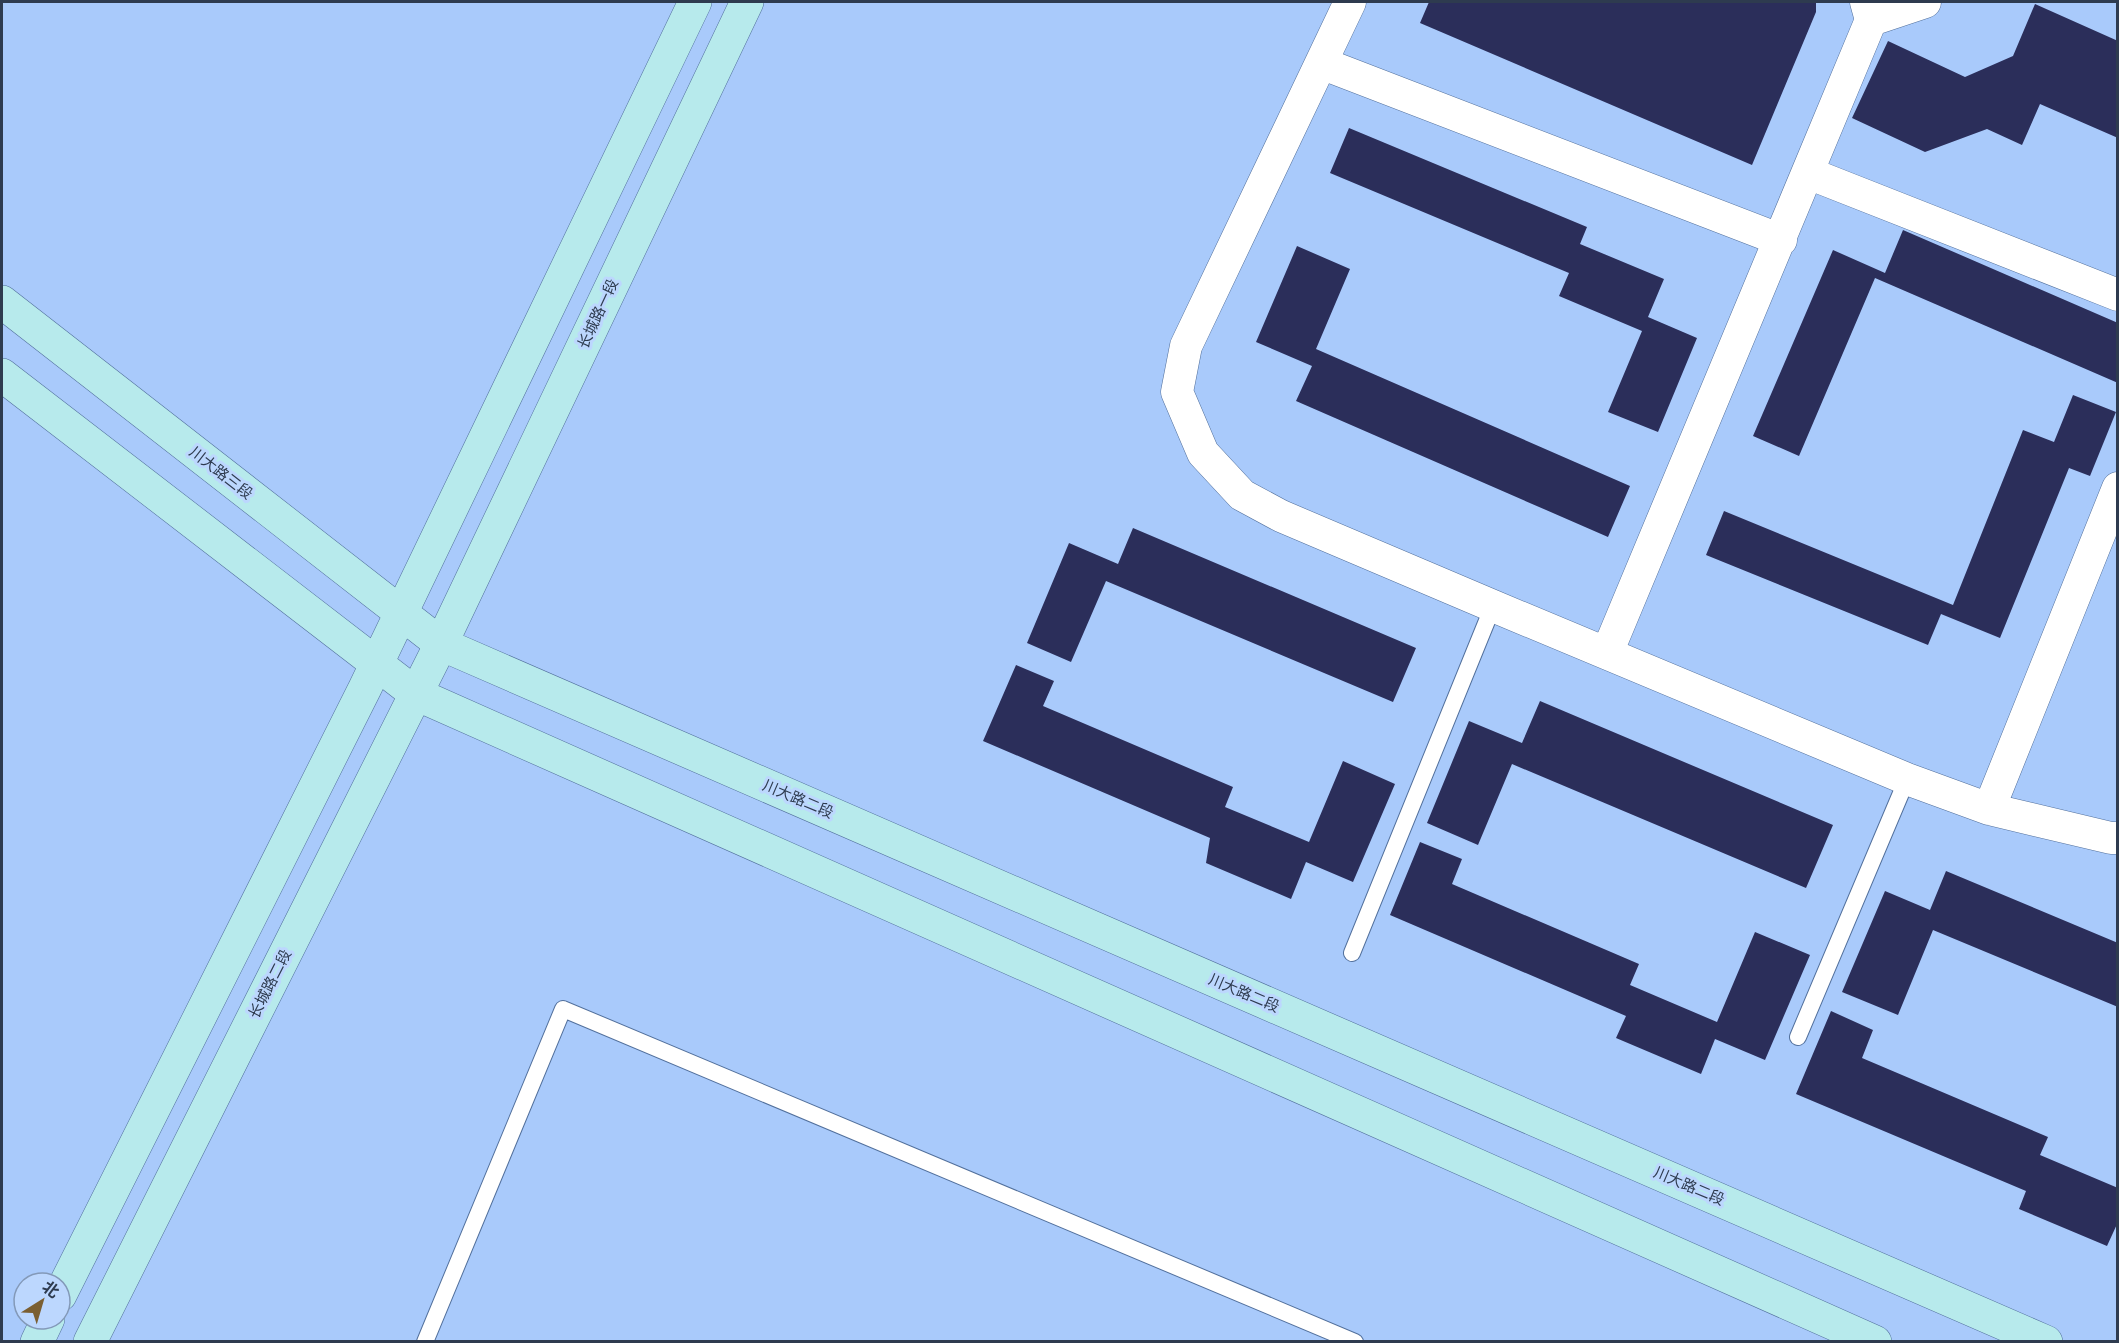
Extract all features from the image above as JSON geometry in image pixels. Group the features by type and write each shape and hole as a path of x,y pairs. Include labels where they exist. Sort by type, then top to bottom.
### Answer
{"main road":[{"path":"72,1271 377,663 694,2"},
{"name":"长城路一段","path":"445,635 747,2"},
{"name":"川大路三段","path":"2,302 445,635"},
{"path":"2,375 416,694 1875,1341"},
{"name":"长城路二段","path":"90,1341 445,635"},
{"name":"川大路二段","path":"445,635 2046,1341"}],"street":[{"path":"1350,2 1186,346 1177,392 1203,453 1242,495 1281,516 1493,606 1907,779 1989,809 2118,838"},
{"path":"1607,653 1781,240 1869,11 1925,2"},
{"path":"1321,63 1781,240"},
{"path":"1808,173 2118,295"},
{"path":"1989,809 2118,488"}],"lane":[{"path":"1352,953 1493,606"},
{"path":"1798,1037 1907,779"},
{"path":"425,1341 564,1009 1355,1341"}],"building":[{"path":"1429,2 1816,2 1816,12 1752,165 1420,23"},
{"path":"2035,4 2118,41 2118,138 2040,104 2022,145 1987,129 1925,152 1852,118 1888,41 1965,77 2013,56"},
{"path":"1349,128 1587,227 1580,244 1664,279 1648,317 1697,338 1658,432 1608,412 1642,331 1559,296 1569,273 1330,173"},
{"path":"1903,230 2118,323 2118,383 1875,278 1799,456 1753,436 1833,250 1885,273"},
{"path":"1297,246 1350,269 1316,349 1630,486 1608,537 1296,401 1312,366 1256,342"},
{"path":"2073,395 2116,412 2090,476 2069,468 2000,638 1941,614 1928,645 1706,555 1724,511 1953,605 2023,430 2054,442"},
{"path":"1133,528 1416,648 1393,702 1106,581 1071,662 1027,643 1069,543 1118,564"},
{"path":"1016,665 1054,681 1043,706 1233,787 1225,807 1309,842 1343,761 1395,784 1353,882 1306,862 1291,899 1206,863 1210,838 983,741"},
{"path":"1540,701 1833,825 1806,888 1512,764 1478,845 1427,823 1469,721 1522,743"},
{"path":"1420,842 1462,859 1452,884 1639,964 1630,985 1717,1022 1755,932 1810,955 1765,1060 1715,1039 1701,1074 1616,1038 1626,1016 1390,915"},
{"path":"1946,871 2118,943 2118,1007 1933,930 1898,1015 1842,992 1885,891 1930,910"},
{"path":"1831,1011 1873,1030 1862,1058 2048,1137 2040,1155 2118,1188 2118,1222 2107,1246 2019,1209 2026,1191 1796,1094"}]}
